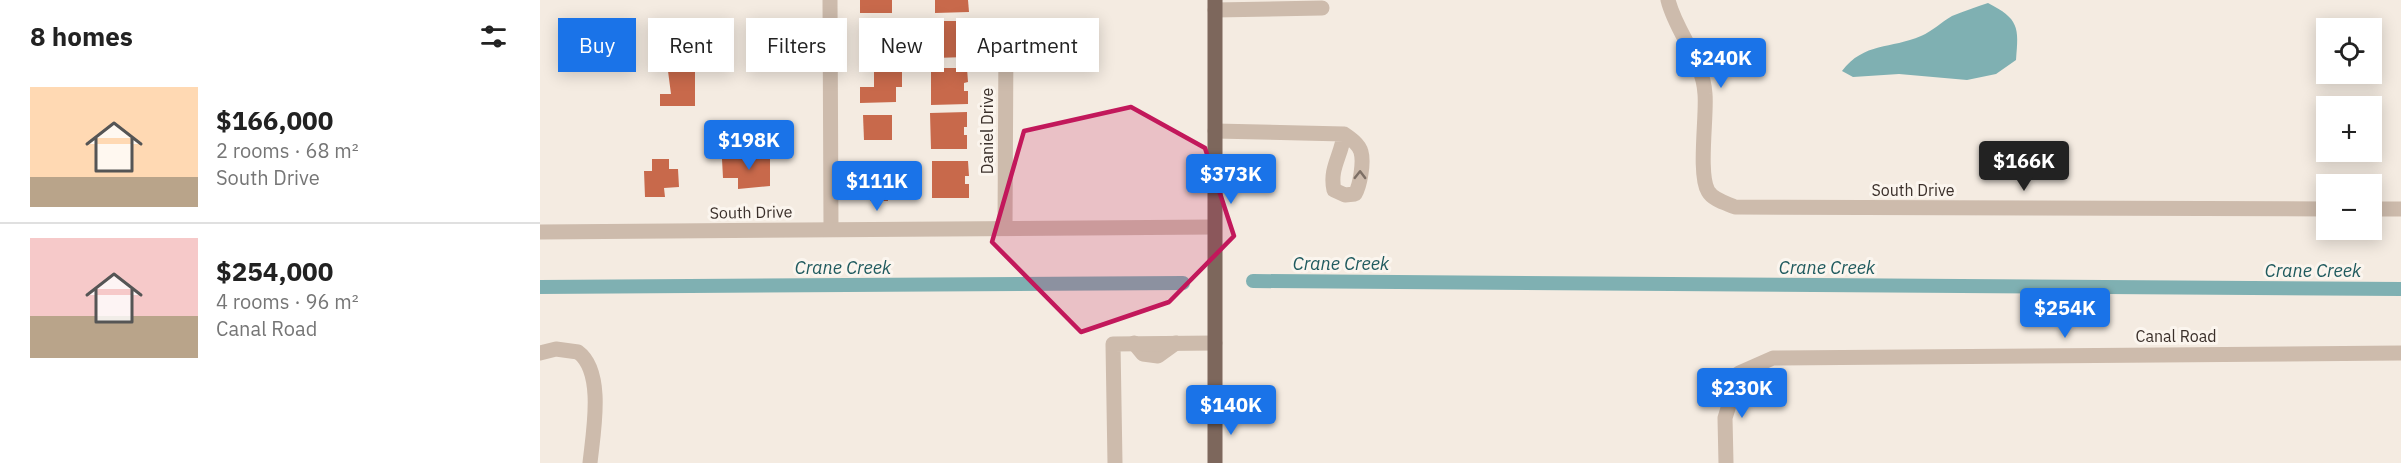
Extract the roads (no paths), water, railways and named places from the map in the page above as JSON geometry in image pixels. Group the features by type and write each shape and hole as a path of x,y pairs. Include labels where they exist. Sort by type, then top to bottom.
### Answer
{"main road":[{"path":"1215,5 1215,463"}],"street":[{"path":"830,0 831,228"},
{"name":"South Drive","path":"1668,0 1671,13 1702,73 1705,93 1704,172 1707,190 1717,199 1735,207 2316,209"},
{"path":"1215,5 1322,8"},
{"name":"Daniel Drive","path":"1005,227 1006,72"},
{"path":"1215,131 1344,134"},
{"path":"2382,209 2401,209"},
{"name":"South Drive","path":"540,232 831,228 1214,227"},
{"path":"1115,463 1113,344 1215,343"},
{"path":"540,353 556,349 578,352 591,368 595,388 590,463"},
{"name":"Canal Road","path":"1726,463 1725,418 1739,373 1773,358 2401,353"}],"water":[{"path":"1988,3 2011,19 2017,32 2016,60 1996,74 1967,80 1899,74 1853,77 1842,71 1859,55 1921,36 1952,16"}],"waterway":[{"name":"Crane Creek","path":"1253,281 2401,289"},
{"name":"Crane Creek","path":"540,287 1183,283"}]}
